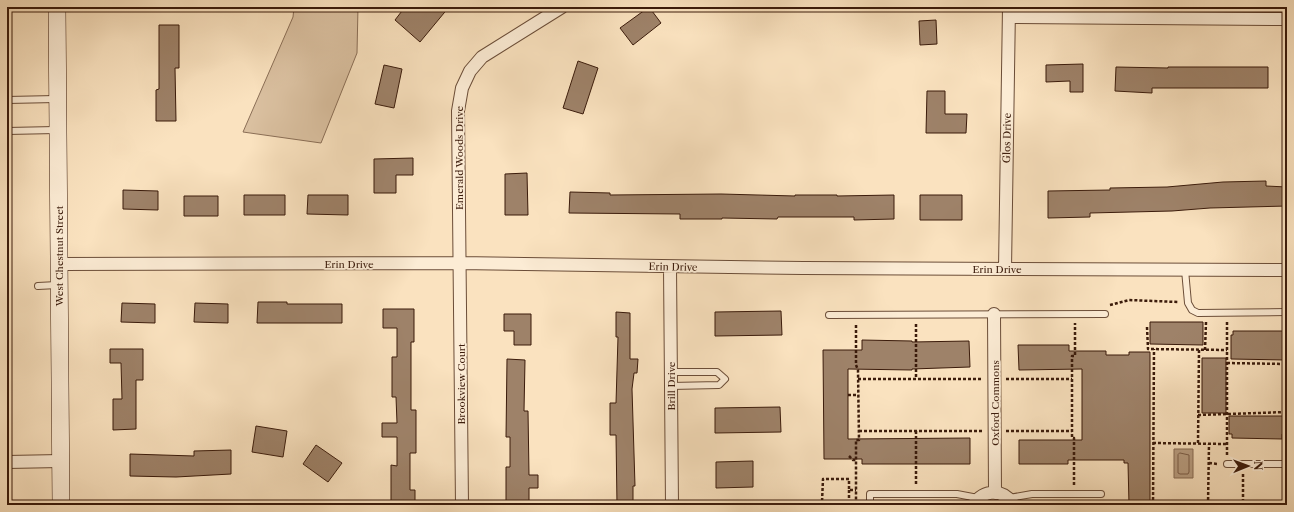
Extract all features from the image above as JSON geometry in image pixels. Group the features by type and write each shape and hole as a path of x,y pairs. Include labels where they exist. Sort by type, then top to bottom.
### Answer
{"main road":[{"name":"West Chestnut Street","path":"57,7 61,505"}],"street":[{"name":"Emerald Woods Drive","path":"460,263 458,111 462,88 470,71 482,58 562,7"},
{"path":"1009,12 1287,19"},
{"name":"Glos Drive","path":"1005,269 1009,12"},
{"name":"Erin Drive","path":"59,264 460,263 670,267 1287,270"},
{"name":"Brookview Court","path":"460,263 462,505"},
{"name":"Brill Drive","path":"670,267 674,505"},
{"name":"Oxford Commons","path":"994,314 995,493"},
{"path":"7,462 61,461"},
{"path":"975,502 984,494 995,493 1002,494 1011,502"}],"lane":[{"path":"7,100 58,99"},
{"path":"7,131 58,130"},
{"path":"1185,270 1188,303 1192,310 1198,313 1287,312"},
{"path":"38,286 59,285"},
{"path":"829,314 1104,314"},
{"path":"671,372 717,372 725,379 720,385 671,386"},
{"path":"1227,464 1287,464"},
{"path":"870,505 870,494 957,494 975,502"},
{"path":"1011,502 1032,494 1101,494"}],"path":[{"path":"1104,314 1102,308 1128,300 1188,303"},
{"path":"1206,313 1206,350"},
{"path":"1227,313 1227,464"},
{"path":"856,314 856,366 858,368 859,431 859,440 856,440 856,505"},
{"path":"916,314 916,379"},
{"path":"1074,494 1072,356 1074,356 1075,314"},
{"path":"1147,328 1148,349 1227,350"},
{"path":"1153,505 1154,349"},
{"path":"1198,443 1199,350"},
{"path":"1227,363 1287,364"},
{"path":"858,379 987,379"},
{"path":"1002,379 1072,380"},
{"path":"848,395 858,395"},
{"path":"1198,415 1287,412"},
{"path":"859,431 988,431"},
{"path":"916,431 916,494"},
{"path":"1002,432 1072,431"},
{"path":"1153,443 1227,444"},
{"path":"1208,505 1209,444"},
{"path":"848,456 853,460 856,460"},
{"path":"1242,464 1243,505"},
{"path":"823,479 849,479 849,490 848,504 822,502 823,479"},
{"path":"849,490 856,490"}],"shaded area":[{"path":"294,7 358,7 357,53 321,143 243,132 293,17"}],"water":[{"path":"1174,449 1193,449 1193,478 1174,478"}],"building":[{"path":"405,7 449,7 420,42 395,20"},
{"path":"649,7 661,23 633,45 620,28"},
{"path":"936,20 937,44 920,45 919,21"},
{"path":"159,25 179,25 179,68 175,68 176,121 156,121 156,90 159,89"},
{"path":"578,61 598,68 583,114 563,108"},
{"path":"1083,64 1083,92 1070,92 1070,81 1046,82 1046,65"},
{"path":"384,65 402,69 394,108 375,104"},
{"path":"1116,67 1268,67 1268,88 1152,88 1152,93 1115,91"},
{"path":"927,91 945,91 945,114 967,114 966,133 926,133"},
{"path":"413,158 413,175 396,175 396,193 374,193 374,159"},
{"path":"527,173 528,215 505,215 505,174"},
{"path":"1266,181 1266,186 1287,187 1287,206 1090,213 1090,217 1048,218 1048,191 1110,190 1110,188 1167,187 1223,182"},
{"path":"123,190 158,191 158,210 123,209"},
{"path":"570,192 610,193 610,195 894,195 894,219 854,220 854,217 778,217 777,219 680,219 680,214 569,213"},
{"path":"244,195 285,195 285,215 244,215"},
{"path":"308,195 348,195 348,215 307,214"},
{"path":"920,195 962,195 962,220 920,220"},
{"path":"184,196 218,196 218,216 184,216"},
{"path":"258,302 287,302 287,304 342,304 342,323 257,323"},
{"path":"122,303 155,304 155,323 121,322"},
{"path":"195,303 228,304 228,323 194,322"},
{"path":"383,309 414,309 414,342 411,342 411,410 416,410 416,453 410,453 410,490 415,490 415,505 391,505 391,465 397,466 397,437 382,437 382,423 397,423 396,397 392,397 392,357 397,357 397,328 383,328"},
{"path":"781,311 782,335 715,336 715,312"},
{"path":"616,312 630,313 630,359 638,359 637,373 634,373 632,389 635,486 633,486 633,505 617,505 616,435 610,435 610,403 616,403 618,337 616,337"},
{"path":"504,314 531,314 531,345 514,345 514,331 504,331"},
{"path":"1150,322 1203,322 1203,345 1150,344"},
{"path":"1233,331 1283,331 1283,335 1286,335 1286,360 1231,359 1231,335 1233,335"},
{"path":"862,340 912,342 969,341 970,367 912,370 848,369 848,439 970,438 970,464 862,464 862,459 824,459 823,350 862,350"},
{"path":"1018,345 1069,345 1069,351 1106,351 1106,355 1129,355 1129,352 1150,352 1150,505 1129,505 1128,463 1124,463 1124,460 1068,460 1068,464 1019,464 1019,440 1082,440 1082,369 1019,370"},
{"path":"110,349 143,349 143,380 136,380 136,429 113,430 113,399 122,399 121,363 110,363"},
{"path":"1202,358 1226,358 1226,413 1202,413"},
{"path":"507,359 525,360 524,411 528,411 529,475 538,475 538,488 529,488 529,505 506,505 506,467 510,467 510,437 506,437"},
{"path":"780,407 781,432 715,433 715,408"},
{"path":"1229,416 1285,416 1285,434 1282,434 1282,439 1232,438 1232,434 1229,434"},
{"path":"256,426 287,431 283,457 252,452"},
{"path":"316,445 342,463 328,482 303,464"},
{"path":"231,450 231,474 176,477 130,476 130,454 194,456 194,451"},
{"path":"753,461 753,487 716,488 716,462"}]}
